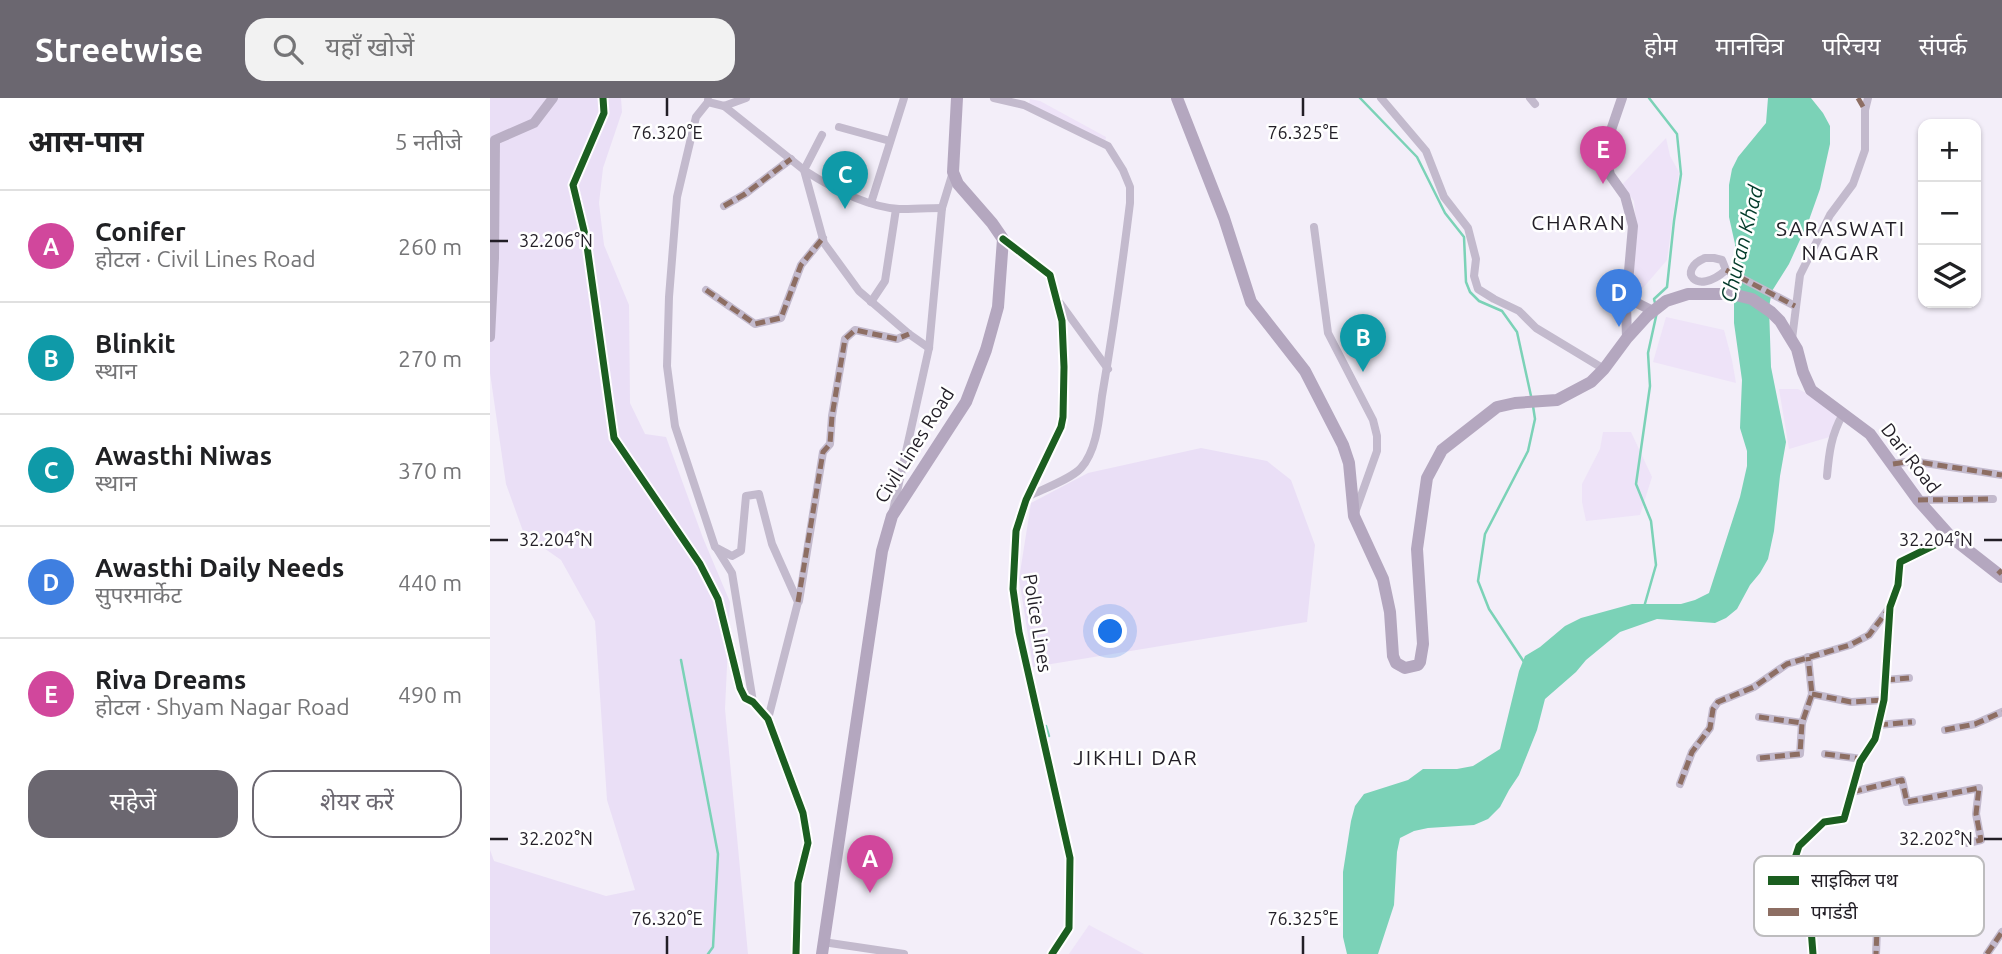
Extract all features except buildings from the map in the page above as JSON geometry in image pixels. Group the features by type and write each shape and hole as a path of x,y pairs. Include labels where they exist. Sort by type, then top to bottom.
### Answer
{"main road":[{"path":"957,98 953,172 958,184 1003,239"},
{"path":"1177,98 1224,218 1251,302 1305,371 1343,445 1349,463 1354,516 1383,579 1390,612 1394,660 1402,667 1414,667 1420,662 1423,645 1417,549 1429,471 1442,450 1490,411 1504,404 1558,400 1591,382 1627,338 1653,312"},
{"name":"Civil Lines Road","path":"823,948 882,551 892,516 966,402 986,350 998,307 1003,239"},
{"name":"Dari Road","path":"1653,312 1666,301 1683,296 1719,293 1752,299 1771,312 1792,339 1811,390 1870,433 1919,500 1951,537 2001,573"}],"street":[{"path":"490,337 495,140 534,123 553,98"},
{"path":"603,98 604,113 573,184 586,239 614,438 700,564 718,599 740,688 746,698 768,719 803,813 808,844 798,883 796,954"},
{"path":"724,106 746,98"},
{"path":"871,203 904,98"},
{"path":"994,98 1024,105 1108,146 1130,187 1108,369 1099,421 1086,462 1078,471 1029,496"},
{"path":"1381,98 1426,151 1444,197 1468,228 1476,259 1474,276 1478,289 1513,307 1536,328 1604,369"},
{"path":"1622,98 1605,155 1611,175 1625,196 1633,226 1627,298 1627,338"},
{"path":"1858,98 1865,110"},
{"path":"1792,339 1800,275 1830,215 1853,184 1866,150 1865,110 1868,98"},
{"path":"753,702 732,573 715,547 675,426 667,366 677,197 696,117 708,100 724,106 804,170 826,184 871,203 896,209 942,208"},
{"path":"839,127 890,141"},
{"path":"822,135 804,170 824,243 859,291 929,348"},
{"path":"724,206 745,194 791,159"},
{"path":"892,516 929,348 942,208 953,172"},
{"path":"871,302 885,281 896,209"},
{"path":"1314,227 1328,333 1373,420 1377,436 1377,451 1354,516"},
{"path":"706,290 755,324 781,318 801,265 823,238"},
{"name":"Police Lines","path":"1003,239 1050,275 1062,321 1063,417 1026,500 1016,531 1013,589 1019,632 1070,858 1069,928 1052,954"},
{"path":"1726,270 1795,306"},
{"path":"1627,298 1653,312"},
{"path":"1056,299 1073,318 1108,369"},
{"path":"768,719 798,602 823,452 830,444 845,339 855,330 897,339 909,334"},
{"path":"1827,475 1829,446 1834,429 1843,414"},
{"path":"1893,464 1912,461 2002,475"},
{"path":"715,547 732,556 741,551 746,496 759,495 772,544 798,602"},
{"path":"1919,500 1993,499"},
{"path":"1796,856 1799,846 1824,822 1844,818 1862,759 1875,739 1884,700 1890,607 1898,585 1900,562 1951,537"},
{"path":"1680,784 1692,752 1710,728 1713,709 1718,702 1754,687 1787,664 1850,645 1868,635 1890,607"},
{"path":"1760,758 1800,754 1802,723 1812,694 1808,657"},
{"path":"1885,680 1909,678"},
{"path":"1812,694 1851,702 1884,700"},
{"path":"1945,730 1975,724 2002,712"},
{"path":"1759,717 1802,723"},
{"path":"1878,725 1912,722"},
{"path":"1825,754 1862,759"},
{"path":"1852,792 1902,779 1907,802 1979,788 1976,814 1981,840 1968,843"},
{"path":"1987,954 2002,932"},
{"path":"1812,936 1813,954"},
{"path":"1876,954 1877,936"},
{"path":"823,948 904,954"}],"shaded area":[{"path":"490,98 621,98 622,112 603,168 599,203 604,245 629,305 630,403 645,434 666,437 730,602 725,709 748,954 490,954 490,850 494,861 606,896 635,890 607,800 595,621 561,560 524,534 506,484 490,373"},
{"path":"1030,99 1040,101 1106,137 1105,142 1029,104"},
{"path":"1666,138 1670,156 1679,172 1667,260 1630,303 1637,233 1634,201 1622,185"},
{"path":"1666,317 1724,330 1736,383 1653,362"},
{"path":"1779,389 1798,389 1841,410 1833,436 1789,449"},
{"path":"1603,432 1631,432 1652,477 1640,515 1586,521 1582,484 1600,449"},
{"path":"1201,448 1267,461 1291,480 1315,545 1307,622 1033,667 1019,579 1031,503 1088,473"},
{"path":"1089,925 1144,954 1069,954"}],"water":[{"name":"Churan Khad","path":"1768,98 1811,98 1830,126 1830,144 1820,189 1809,220 1789,264 1772,291 1769,307 1771,367 1786,442 1768,559 1737,609 1726,618 1715,623 1657,619 1620,632 1586,660 1545,699 1537,730 1519,775 1500,807 1488,819 1474,825 1414,831 1400,838 1394,905 1378,954 1347,954 1343,937 1343,872 1355,806 1364,794 1408,780 1423,769 1473,766 1500,749 1525,656 1565,626 1581,618 1632,604 1681,604 1709,593 1740,497 1747,466 1747,451 1740,428 1742,380 1734,323 1737,276 1735,244 1729,217 1729,185 1738,157 1766,123"}],"waterway":[{"path":"1360,98 1417,157 1445,213 1464,237 1466,282 1470,292 1479,301 1502,311 1517,332 1531,396"},
{"path":"1649,98 1677,134 1681,174 1667,287 1654,299 1655,303"},
{"path":"1644,607 1656,565 1651,521 1636,484 1650,386 1648,353 1657,312"},
{"path":"1524,662 1489,609 1478,581 1485,534 1528,451 1535,419 1533,406"},
{"path":"681,660 718,854 713,947 708,954"},
{"path":"1046,726 1049,736"}],"marked path":[{"path":"1858,98 1865,110"},
{"path":"724,206 745,194 791,159"},
{"path":"706,290 755,324 781,318 801,265 823,238"},
{"path":"1726,270 1795,306"},
{"path":"798,602 823,452 830,444 845,339 855,330 897,339 909,334"},
{"path":"1893,464 1912,461 2002,475"},
{"path":"1918,500 1993,499"},
{"path":"1998,574 2002,570"},
{"path":"1680,784 1692,752 1710,728 1713,709 1718,702 1754,687 1787,664 1850,645 1869,635 1888,610"},
{"path":"1760,758 1800,754 1802,723 1812,694 1808,657"},
{"path":"1885,680 1909,678"},
{"path":"1812,694 1851,702 1884,700"},
{"path":"1945,730 1975,724 2002,712"},
{"path":"1759,717 1802,723"},
{"path":"1878,725 1912,722"},
{"path":"1825,754 1862,759"},
{"path":"1852,792 1902,780 1907,802 1979,788 1976,814 1981,840 1968,843"},
{"path":"1987,954 2002,932"},
{"path":"1876,954 1877,936"}],"cycle path":[{"path":"603,98 604,113 573,185 586,239 614,438 700,564 718,599 740,688 745,698 753,702 768,719 803,813 808,843 798,883 796,954"},
{"path":"1003,239 1050,275 1062,321 1063,417 1061,427 1026,500 1016,531 1013,589 1019,632 1070,858 1069,928 1052,954"},
{"path":"1796,856 1799,846 1824,822 1844,819 1860,762 1875,739 1884,700 1890,607 1898,585 1900,562 1951,537"},
{"path":"1812,936 1813,954"}],"place":[{"name":"Riva Dreams","path":"1603,184"},
{"name":"Awasthi Niwas","path":"845,209"},
{"name":"Awasthi Daily Needs","path":"1619,327"},
{"name":"Blinkit","path":"1363,372"},
{"name":"Conifer","path":"870,893"}],"district":[{"name":"CHARAN","path":"1579,223"},
{"name":"SARASWATI NAGAR","path":"1841,241"},
{"name":"JIKHLI DAR","path":"1136,758"}]}
